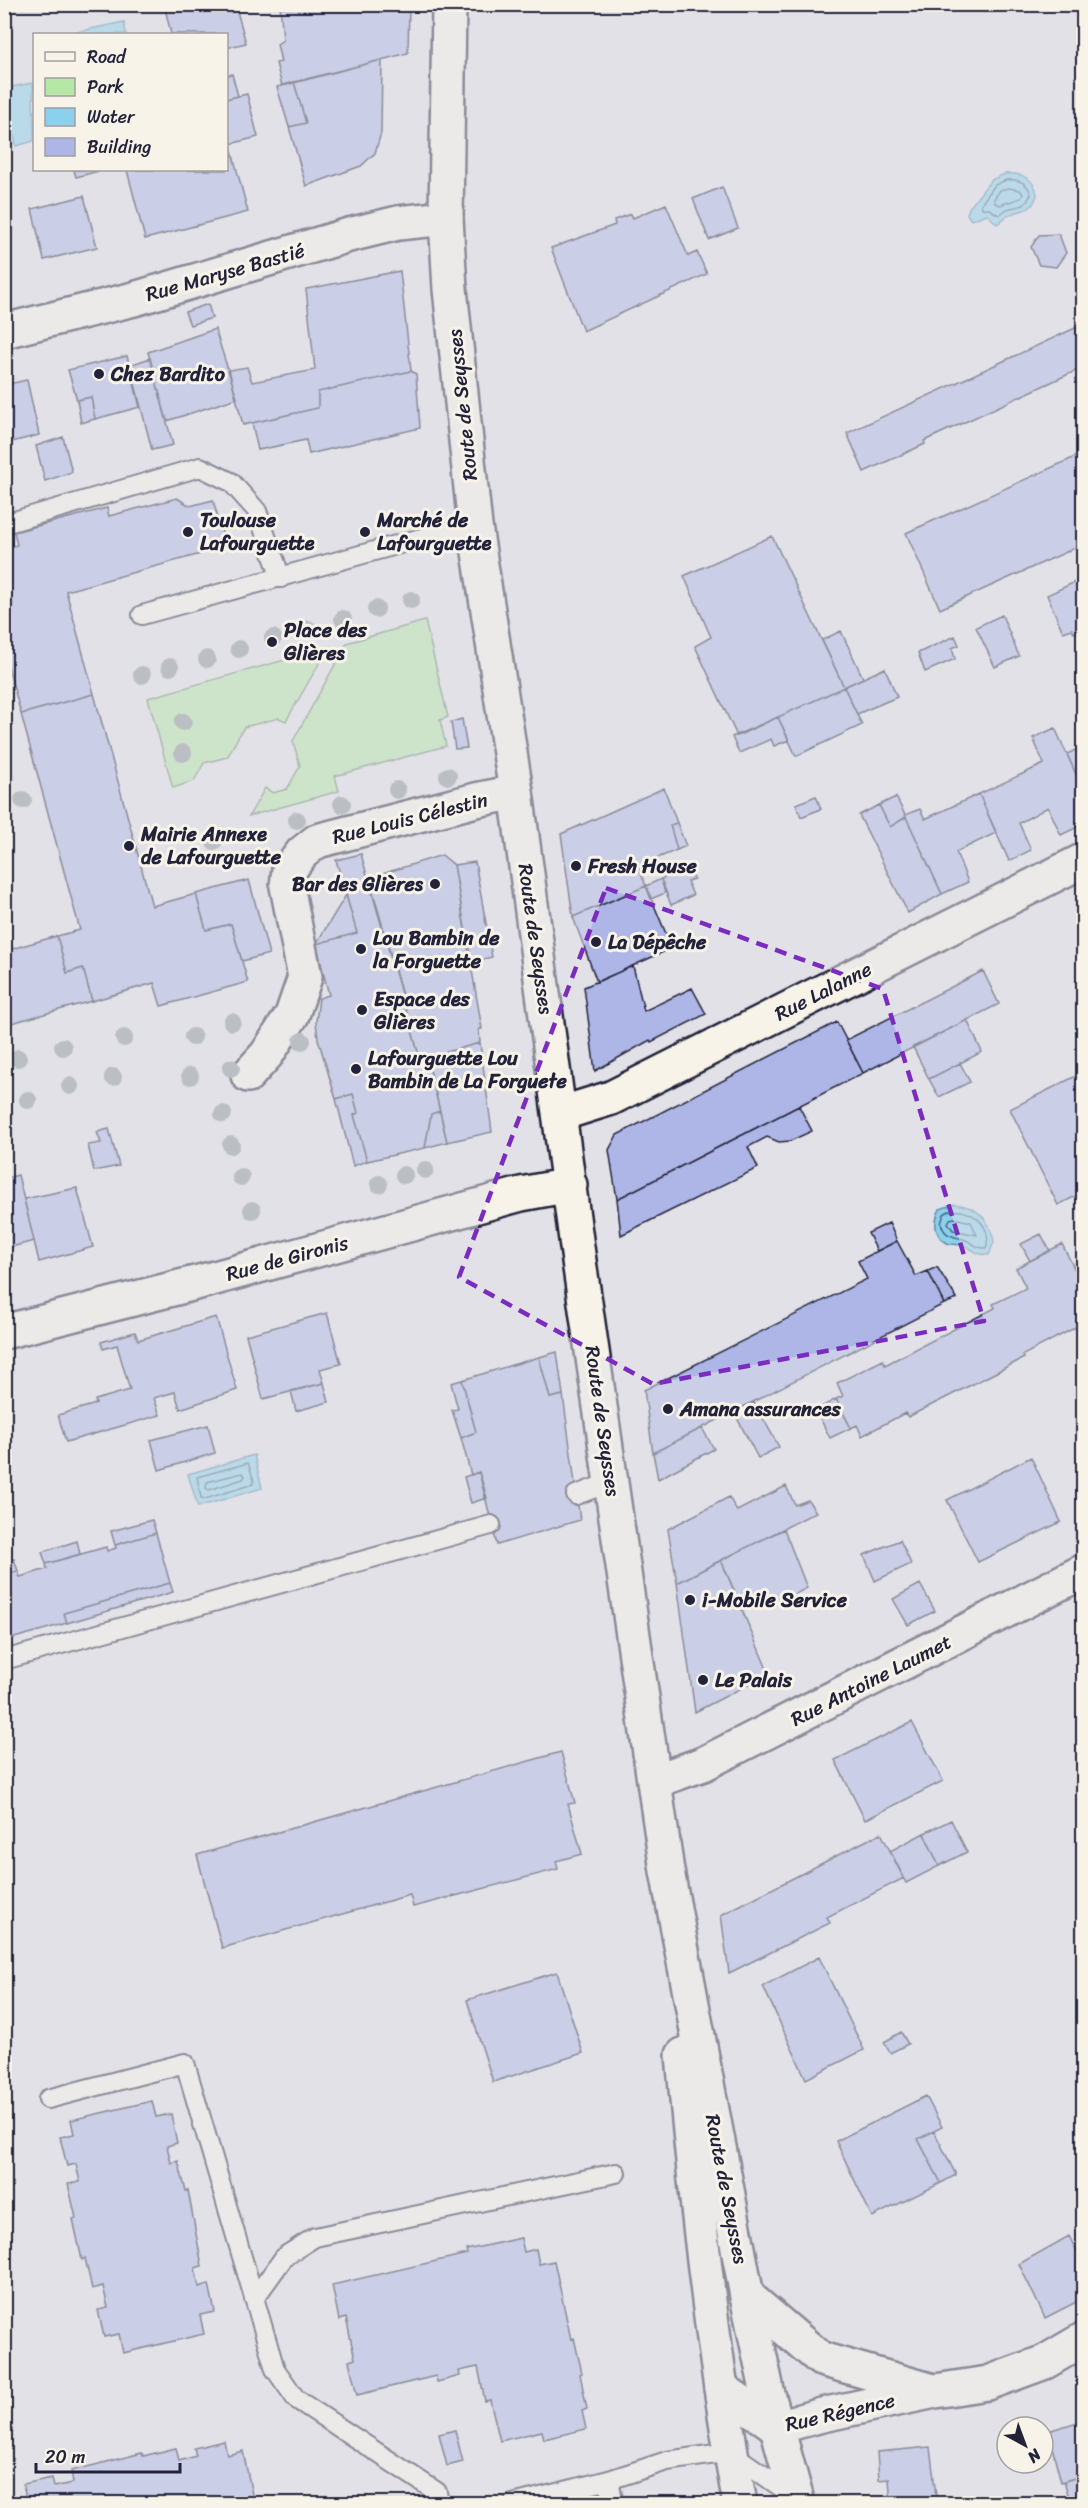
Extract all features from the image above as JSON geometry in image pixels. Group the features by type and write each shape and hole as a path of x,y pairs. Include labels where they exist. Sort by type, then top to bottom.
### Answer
{"main road":[{"name":"Route de Seysses","path":"449,4 446,218 450,289 475,526 516,792 668,1871 747,2296 777,2427 798,2501"},
{"name":"Rue Maryse Bastié","path":"4,331 134,299 349,235 398,223 446,218"},
{"name":"Rue Louis Célestin","path":"248,1075 267,1054 292,1015 305,977 287,886 289,870 302,854 317,841 516,792"},
{"name":"Rue Lalanne","path":"560,1114 611,1098 1083,860"},
{"name":"Rue de Gironis","path":"4,1332 215,1278 521,1194 570,1185"},
{"name":"Rue Antoine Laumet","path":"655,1781 682,1773 714,1759 1083,1571"},
{"name":"Route de Seysses","path":"668,1871 695,2194 730,2452 740,2504"},
{"name":"Rue Régence","path":"747,2296 821,2359 935,2391"},
{"name":"Rue Régence","path":"721,2388 777,2427 935,2391 988,2383 1045,2362 1083,2339"}],"lane":[{"path":"4,524 200,467 231,482 257,511 281,578"},
{"path":"142,615 436,534 475,526"},
{"path":"576,1495 612,1482"},
{"path":"4,1660 491,1525"},
{"path":"48,2099 185,2063 275,2369 296,2399 437,2492 439,2504"},
{"path":"254,2299 285,2256 315,2237 616,2173"},
{"path":"513,2504 539,2500 667,2461 730,2452 798,2501"},
{"path":"609,2480 614,2504"}],"highlighted area":[{"path":"606,888 883,989 984,1321 653,1384 459,1277"}],"green space":[{"path":"425,621 448,717 440,720 446,746 335,776 339,791 249,816 265,788 273,793 287,789 300,766 293,741 347,643"},
{"path":"328,648 286,721 279,718 244,727 227,757 204,763 194,781 173,788 148,698"}],"water":[{"path":"124,22 126,33 72,33"},
{"path":"33,83 33,141 16,146 5,88"},
{"path":"1005,174 1016,174 1030,181 1036,189 1035,201 1026,210 1007,216 997,224 987,214 971,220 967,214 969,208 991,180"},
{"path":"954,1204 976,1211 986,1220 994,1242 989,1255 980,1254 962,1245 947,1243 939,1236 936,1223 940,1209"},
{"path":"254,1455 262,1488 198,1507 188,1474"}],"building":[{"path":"164,4 235,4 246,43 228,48 228,33 171,33"},
{"path":"280,4 409,4 408,53 282,86 276,63 281,62 277,44 283,40"},
{"path":"382,60 381,133 375,153 361,166 306,186 289,127 306,123 294,82"},
{"path":"232,74 238,96 228,98 228,75"},
{"path":"294,82 306,123 289,127 277,87"},
{"path":"247,94 258,137 230,144 228,99"},
{"path":"228,144 230,144 248,212 145,239 127,171 228,171"},
{"path":"74,171 98,171 76,177"},
{"path":"722,187 738,228 709,240 693,199"},
{"path":"84,196 97,247 44,260 32,209"},
{"path":"666,204 688,256 697,252 707,274 583,331 551,248 615,225 614,220 631,214 633,218"},
{"path":"1059,234 1066,253 1056,267 1039,265 1031,247 1039,235"},
{"path":"400,271 411,371 318,392 318,408 243,425 229,370 247,367 252,382 315,370 306,289"},
{"path":"208,304 212,318 190,325 185,312"},
{"path":"1084,324 1084,367 924,441 925,444 864,472 847,433"},
{"path":"215,329 237,398 167,421 148,352"},
{"path":"127,356 140,407 95,419 91,397 77,400 68,370"},
{"path":"150,358 173,445 152,450 130,365"},
{"path":"411,371 416,374 420,428 309,454 306,440 258,450 252,423 318,408 318,392"},
{"path":"27,380 39,435 4,444 4,385"},
{"path":"91,397 95,419 81,423 77,400"},
{"path":"63,437 72,472 45,481 36,446"},
{"path":"1084,453 1084,544 940,609 906,533"},
{"path":"177,498 190,506 213,500 226,547 66,591 94,694 21,714 4,652 4,548 17,545 14,532 107,508 109,516"},
{"path":"772,536 844,687 737,736 695,646 711,637 684,576"},
{"path":"1077,581 1084,594 1084,629 1074,633 1072,629 1063,632 1047,595"},
{"path":"1002,615 1019,656 995,667 976,627"},
{"path":"841,631 863,678 844,687 822,640"},
{"path":"955,636 959,645 952,648 955,659 925,672 918,653"},
{"path":"885,668 897,697 857,714 844,687"},
{"path":"844,687 862,725 796,756 778,717"},
{"path":"94,694 152,906 196,894 206,930 231,924 248,982 161,1006 154,983 92,1001 83,968 67,973 57,936 80,930 21,714"},
{"path":"778,717 789,740 774,746 771,739 739,753 732,737"},
{"path":"462,719 467,748 455,749 451,722"},
{"path":"1055,728 1084,792 1084,824 1061,835 1048,807 1019,823 1031,850 1009,861 979,794 1044,764 1033,738"},
{"path":"1084,746 1084,792 1067,754"},
{"path":"664,788 677,823 670,825 677,850 638,866 646,886 573,917 561,834"},
{"path":"979,794 996,833 956,852 968,882 942,894 905,815 920,809 925,819"},
{"path":"816,796 821,809 801,817 796,804"},
{"path":"896,797 906,817 890,827 879,805"},
{"path":"879,805 890,827 906,817 942,894 908,913 859,815"},
{"path":"677,823 686,846 677,850 670,825"},
{"name":"Espace des Glières","path":"361,854 420,1059 427,1057 440,1111 431,1114 425,1148 367,1161 354,1115 358,1113 353,1094 336,1099 318,1039 316,1022 319,998 329,995 316,944 357,933 336,860"},
{"path":"442,855 454,865 482,1029 479,1029 480,1043 420,1059 369,878"},
{"path":"475,862 492,957 471,962 454,865"},
{"path":"689,867 694,879 687,881 693,895 671,905 661,879"},
{"path":"661,879 665,893 651,899 646,886"},
{"path":"249,880 269,954 242,961 231,924 206,930 196,894"},
{"path":"646,886 672,948 597,982 573,917"},
{"path":"346,895 357,933 316,944"},
{"path":"57,936 67,973 83,968 92,1001 4,1025 4,951"},
{"path":"633,966 644,1011 692,988 706,1014 651,1042 650,1040 595,1071 584,987"},
{"path":"983,971 999,1004 863,1073 846,1040"},
{"path":"967,1020 982,1052 929,1079 913,1047"},
{"path":"837,1022 863,1073 617,1199 609,1150 617,1135"},
{"path":"480,1043 492,1132 447,1142 427,1057"},
{"path":"960,1063 970,1082 939,1097 929,1079"},
{"path":"1084,1072 1084,1192 1058,1205 1010,1109"},
{"path":"353,1094 358,1113 354,1115 367,1161 353,1166 336,1099"},
{"path":"799,1106 812,1131 790,1141 779,1142 767,1137 748,1147 758,1168 621,1235 617,1199"},
{"path":"440,1111 447,1142 425,1148 431,1114"},
{"path":"109,1129 119,1166 94,1171 88,1145 101,1143 97,1132"},
{"path":"18,1175 34,1241 4,1249 4,1179"},
{"path":"77,1188 93,1247 39,1262 24,1199"},
{"path":"889,1223 897,1241 877,1251 868,1233"},
{"path":"1041,1234 1050,1251 1030,1261 1021,1244"},
{"path":"897,1241 916,1276 928,1271 944,1304 653,1453 644,1390 867,1279 858,1261"},
{"path":"1062,1244 1084,1288 1084,1323 1023,1355 1024,1358 908,1417 905,1413 862,1436 857,1425 851,1428 836,1399 843,1396 837,1383 883,1360 885,1365 995,1308 993,1304 1026,1288 1016,1268"},
{"path":"937,1267 957,1299 944,1304 928,1271"},
{"path":"327,1313 341,1364 320,1369 324,1383 263,1399 246,1335"},
{"path":"216,1317 237,1390 180,1409 175,1392 154,1398 160,1415 66,1442 58,1415 96,1404 95,1400 130,1390 117,1345 103,1349 101,1342 135,1332 138,1340"},
{"path":"557,1352 563,1395 550,1398 539,1357"},
{"path":"539,1357 550,1398 563,1395 580,1520 497,1545 479,1472 471,1475 461,1438 476,1432 462,1380"},
{"path":"462,1380 476,1432 461,1438 452,1410 458,1409 451,1383"},
{"path":"324,1383 329,1402 296,1411 291,1391"},
{"path":"836,1399 851,1428 830,1438 816,1410"},
{"path":"754,1402 779,1447 758,1458 734,1412"},
{"path":"208,1425 215,1453 159,1470 151,1440"},
{"path":"702,1428 714,1449 658,1479 653,1453"},
{"path":"1031,1457 1061,1522 978,1562 947,1500"},
{"path":"479,1472 487,1498 471,1503 464,1477"},
{"path":"786,1486 795,1505 808,1500 816,1512 677,1583 668,1529 729,1497 737,1511"},
{"path":"152,1520 156,1533 115,1545 111,1531"},
{"path":"784,1529 807,1588 771,1607 769,1599 743,1611 721,1560"},
{"path":"156,1533 170,1583 64,1613 67,1623 4,1641 4,1575 18,1571 20,1577 47,1569 46,1564 106,1547 107,1551 116,1548 115,1545"},
{"path":"900,1540 911,1564 875,1581 864,1555"},
{"path":"77,1541 80,1554 46,1564 42,1552"},
{"path":"14,1559 18,1571 4,1575 4,1562"},
{"path":"721,1560 769,1674 695,1712 677,1583"},
{"path":"170,1583 173,1592 67,1623 64,1613"},
{"path":"920,1584 935,1611 908,1625 893,1599"},
{"path":"912,1722 943,1781 865,1820 835,1760"},
{"path":"561,1752 575,1803 568,1804 582,1854 556,1861 558,1869 413,1907 410,1895 222,1948 197,1855"},
{"path":"951,1820 967,1852 939,1866 924,1833"},
{"path":"881,1833 904,1878 827,1917 830,1923 729,1973 721,1915"},
{"path":"924,1833 939,1866 906,1883 890,1851"},
{"path":"819,1957 864,2050 806,2079 763,1986"},
{"path":"557,1972 583,2053 493,2082 467,2000"},
{"path":"901,2032 908,2044 890,2053 884,2042"},
{"path":"926,2096 942,2127 918,2139 941,2183 872,2217 836,2141"},
{"path":"152,2101 156,2117 171,2114 177,2143 167,2146 171,2163 178,2161 186,2191 188,2190 202,2266 195,2268 199,2287 209,2284 215,2312 200,2315 204,2334 123,2353 119,2334 104,2337 98,2310 108,2308 103,2286 92,2289 85,2258 82,2260 68,2184 80,2182 76,2164 67,2166 60,2137 74,2134 71,2120"},
{"path":"934,2131 956,2175 941,2183 918,2139"},
{"path":"1069,2236 1084,2266 1084,2298 1045,2318 1019,2264"},
{"path":"521,2238 524,2252 536,2249 539,2264 554,2261 571,2339 574,2338 582,2373 580,2374 587,2409 582,2411 586,2429 544,2439 542,2431 500,2441 490,2400 485,2401 478,2367 459,2371 460,2376 437,2382 436,2376 357,2395 349,2361 355,2359 346,2318 339,2320 332,2285 467,2254 466,2250"},
{"path":"1084,2420 1084,2482 1082,2476 1061,2482 1055,2458 1055,2429"},
{"path":"455,2430 463,2462 447,2466 439,2434"},
{"path":"224,2441 227,2455 243,2451 254,2504 9,2504 26,2499 23,2484 52,2478 54,2487 73,2483 71,2471 142,2453 143,2456 176,2448 179,2461 196,2456 194,2448"},
{"path":"930,2447 937,2504 891,2504 889,2479 879,2480 877,2452"},
{"path":"1082,2476 1084,2504 1071,2504 1064,2481"}],"place":[{"name":"Chez Bardito","path":"99,374"},
{"name":"Toulouse Lafourguette","path":"188,532"},
{"name":"Marché de Lafourguette","path":"365,532"},
{"name":"Place des Glières","path":"272,642"},
{"name":"Mairie Annexe de Lafourguette","path":"129,846"},
{"name":"Fresh House","path":"576,866"},
{"name":"Bar des Glières","path":"435,884"},
{"name":"La Dépêche","path":"596,942"},
{"name":"Lou Bambin de la Forguette","path":"361,949"},
{"name":"Espace des Glières","path":"362,1010"},
{"name":"Lafourguette Lou Bambin de La Forguete","path":"356,1069"},
{"name":"Amana assurances","path":"668,1409"},
{"name":"i-Mobile Service","path":"690,1600"},
{"name":"Le Palais","path":"703,1680"}]}
